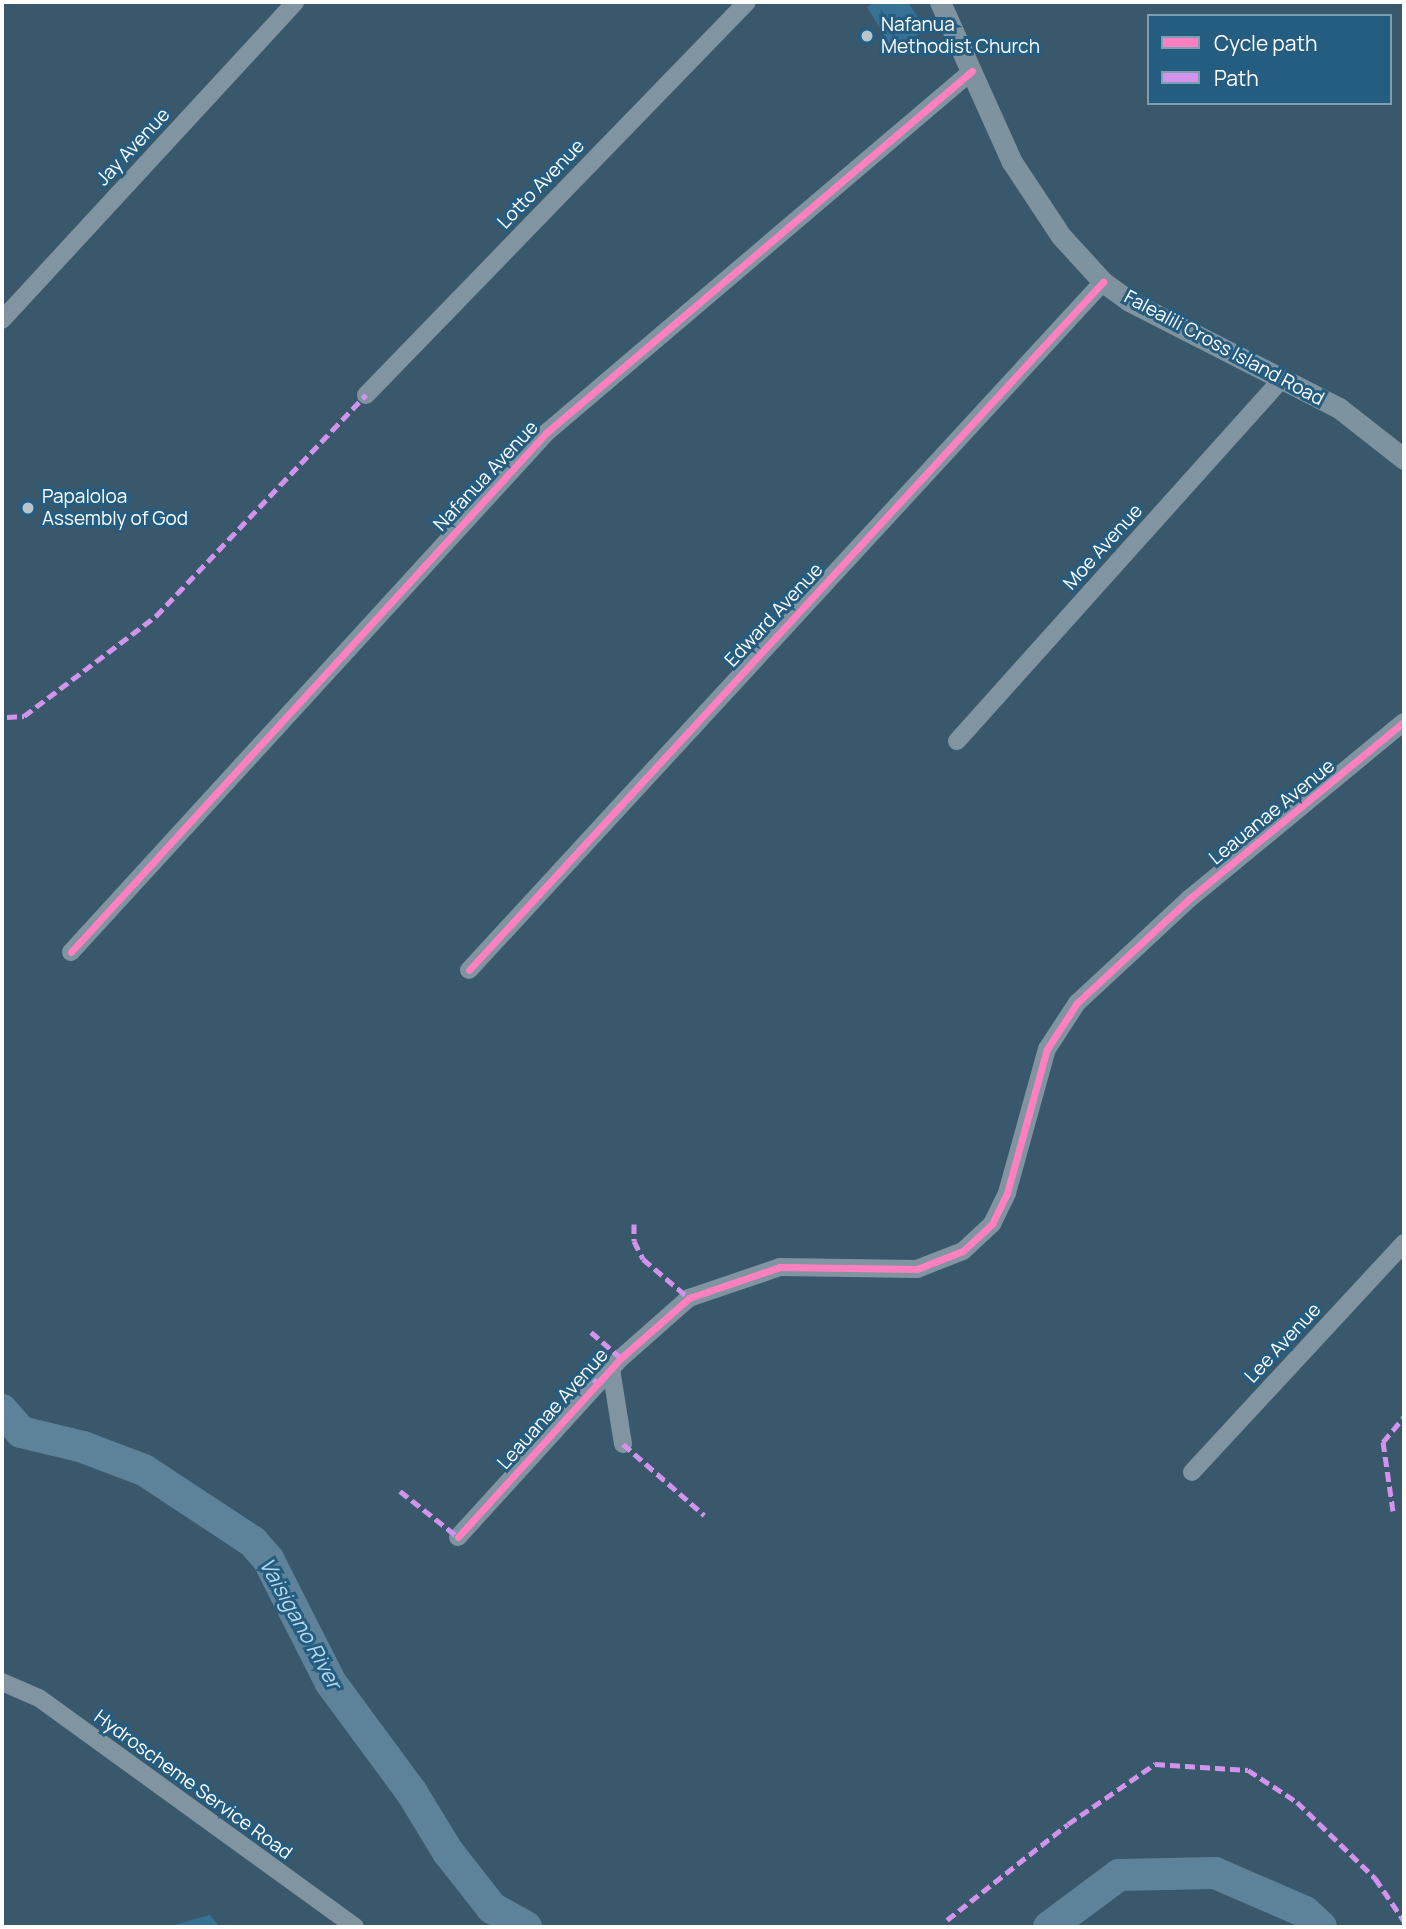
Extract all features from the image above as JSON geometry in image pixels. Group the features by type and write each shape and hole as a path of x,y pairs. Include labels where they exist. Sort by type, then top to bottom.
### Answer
{"main road":[{"name":"Falealili Cross Island Road","path":"940,2 1012,162 1061,236 1103,282 1129,301 1339,408 1404,459"}],"street":[{"name":"Jay Avenue","path":"2,320 295,2"},
{"name":"Lotto Avenue","path":"366,395 747,2"},
{"name":"Nafanua Avenue","path":"71,952 546,433 971,71"},
{"name":"Edward Avenue","path":"469,970 1103,282"},
{"name":"Moe Avenue","path":"957,741 1281,380"},
{"name":"Leauanae Avenue","path":"458,1537 611,1369 704,1290 780,1266 917,1269 963,1251 992,1224 1007,1193 1047,1049 1077,1003 1180,907 1404,722"},
{"name":"Lee Avenue","path":"1192,1472 1404,1243"},
{"path":"611,1369 623,1444"},
{"name":"Hydroscheme Service Road","path":"2,1682 39,1698 355,1927"}],"shaded area":[{"path":"875,2 908,2 926,30 893,50 867,7"},
{"path":"209,1915 220,1927 168,1927"}],"waterway":[{"name":"Vaisigano River","path":"2,1410 21,1432 83,1447 144,1470 253,1542 268,1559 331,1683 412,1793 448,1852 492,1908 526,1927"},
{"name":"Vaisigano River","path":"1049,1927 1119,1875 1215,1873 1305,1912 1321,1927"}],"marked path":[{"path":"7,717 24,716 156,616 366,395"},
{"path":"634,1224 634,1241 643,1259 689,1298"},
{"path":"591,1332 621,1358"},
{"path":"582,1370 598,1383"},
{"path":"1393,1511 1383,1442 1404,1417"},
{"path":"623,1444 704,1515"},
{"path":"400,1491 458,1537"},
{"path":"947,1920 1068,1824 1155,1764 1248,1770 1297,1802 1375,1878 1404,1921"}],"cycle path":[{"path":"71,952 546,433 972,71"},
{"path":"469,970 1103,282"},
{"path":"458,1537 621,1358 689,1298 780,1267 917,1269 963,1251 992,1224 1007,1193 1047,1049 1077,1003 1189,899 1404,722"}],"place":[{"name":"Nafanua Methodist Church","path":"867,36"},
{"name":"Papaloloa Assembly of God","path":"28,508"}]}
